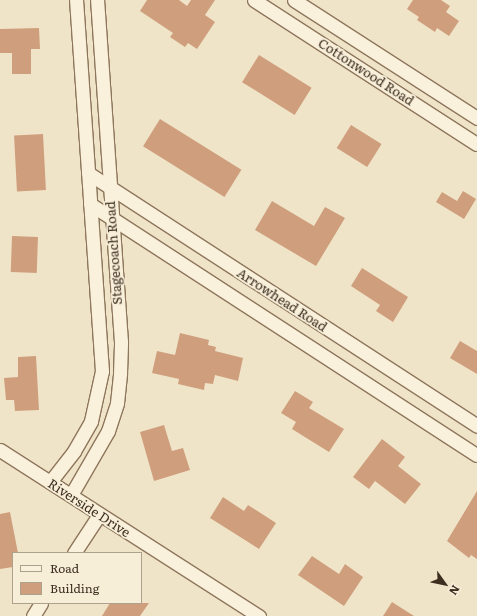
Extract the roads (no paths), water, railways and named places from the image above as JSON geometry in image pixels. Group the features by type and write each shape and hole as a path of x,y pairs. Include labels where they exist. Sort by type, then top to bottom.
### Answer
{"street":[{"name":"Stagecoach Road","path":"50,482 74,451 91,421 102,371 76,0"},
{"name":"Stagecoach Road","path":"71,495 108,431 117,403 121,342 97,0"},
{"name":"Cottonwood Road","path":"254,0 477,144"},
{"name":"Cottonwood Road","path":"294,0 477,118"},
{"name":"Arrowhead Road","path":"88,173 477,426"},
{"name":"Arrowhead Road","path":"90,204 477,454"},
{"name":"Riverside Drive","path":"0,450 71,495 99,515 259,616"},
{"path":"75,552 99,515"},
{"path":"33,616 40,604"}]}
